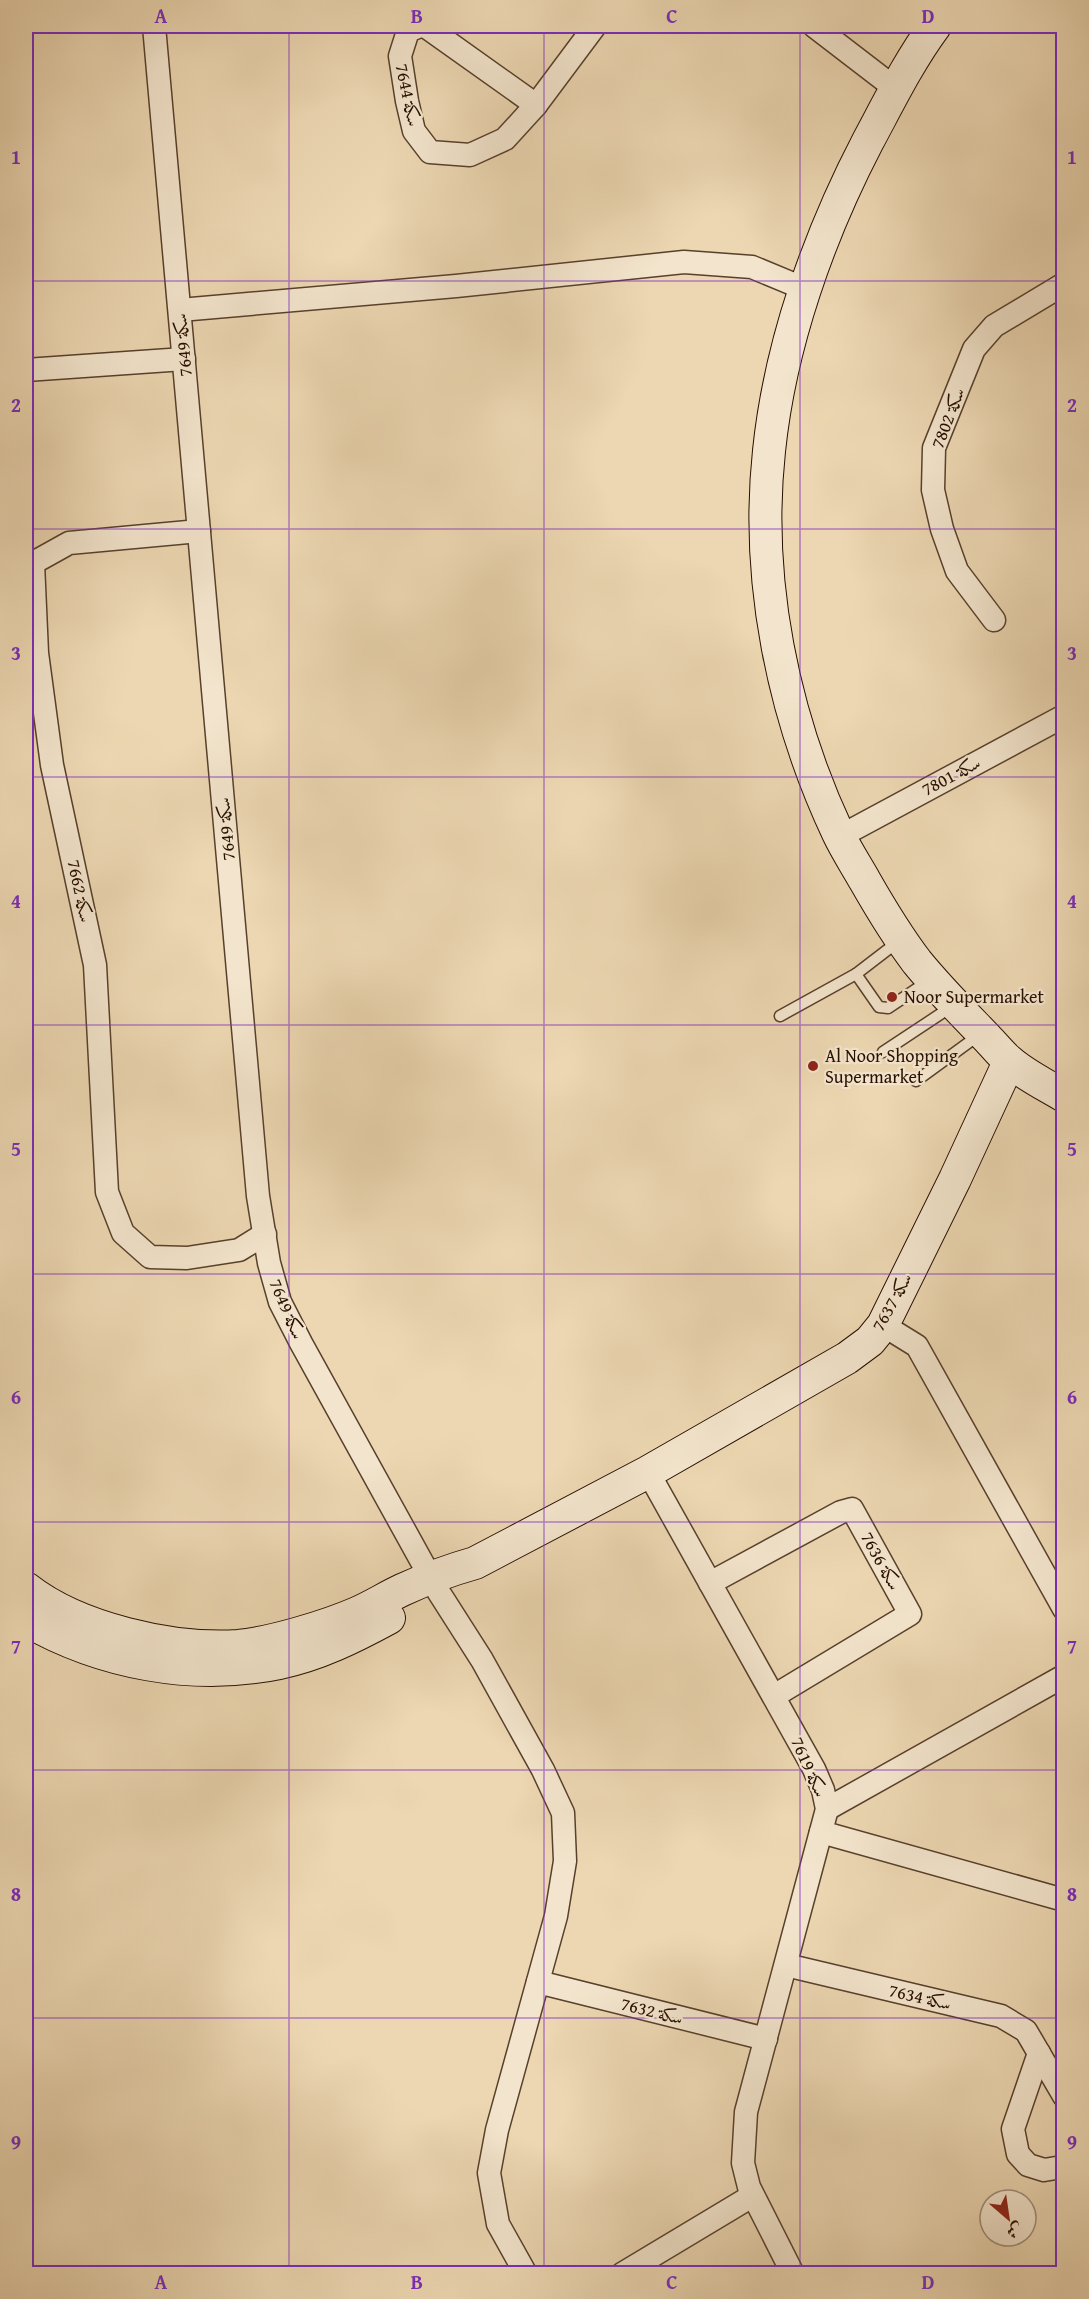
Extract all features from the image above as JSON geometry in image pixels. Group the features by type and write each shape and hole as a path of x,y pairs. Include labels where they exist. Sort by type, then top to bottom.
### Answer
{"street":[{"name":"سكة 7649","path":"154,26 258,1196 269,1263 280,1302 301,1343 434,1585 482,1660 543,1770 562,1814 565,1861 556,1916 497,2130 489,2173 498,2224 526,2274"},
{"name":"سكة 7644","path":"420,26 408,31 400,56 414,131 430,152 470,154 505,139 536,105 595,26"},
{"path":"425,26 536,105"},
{"path":"814,26 896,89"},
{"path":"935,26 896,89 853,171 828,227 805,289 778,387 769,450 765,508 768,572 775,630 790,698 809,764 839,837 884,913 954,1005 1009,1062 1064,1096"},
{"path":"180,310 456,286 684,262 752,267 805,289"},
{"name":"سكة 7802","path":"994,620 957,571 942,529 933,490 934,448 974,349 994,326 1064,284"},
{"path":"26,370 184,359"},
{"name":"سكة 7662","path":"199,531 69,543 33,563 37,653 52,765 95,965 107,1192 123,1233 150,1257 187,1258 239,1250 265,1234"},
{"name":"سكة 7801","path":"839,837 1064,716"},
{"name":"سكة 7637","path":"648,1472 847,1358 870,1341 883,1325 955,1179 1009,1062"},
{"path":"883,1325 917,1346 1064,1609"},
{"path":"26,1588 41,1600 129,1636 195,1645 238,1646 271,1640 346,1617 434,1585 459,1579 476,1563 648,1472"},
{"name":"سكة 7619","path":"648,1472 814,1769 823,1790 827,1809 746,2112 744,2163 752,2196 793,2274"},
{"name":"سكة 7636","path":"710,1582 841,1512 852,1509 910,1614 774,1696"},
{"path":"26,1620 50,1634 117,1659 161,1667 239,1670 281,1663 337,1645 434,1585"},
{"path":"827,1809 1064,1676"},
{"path":"821,1832 1064,1900"},
{"name":"سكة 7634","path":"786,1965 1001,2016 1026,2031 1064,2096"},
{"name":"سكة 7632","path":"538,1982 766,2039"},
{"path":"1039,2053 1013,2129 1018,2154 1028,2165 1044,2170 1064,2165"},
{"path":"622,2274 752,2196"}],"lane":[{"path":"780,1016 856,974 902,939"},
{"path":"856,974 879,1007 888,1008 932,979"},
{"path":"883,1052 954,1005"},
{"path":"916,1081 982,1033"}],"place":[{"name":"Noor Supermarket","path":"892,997"},
{"name":"Al Noor Shopping Supermarket","path":"813,1066"}]}
